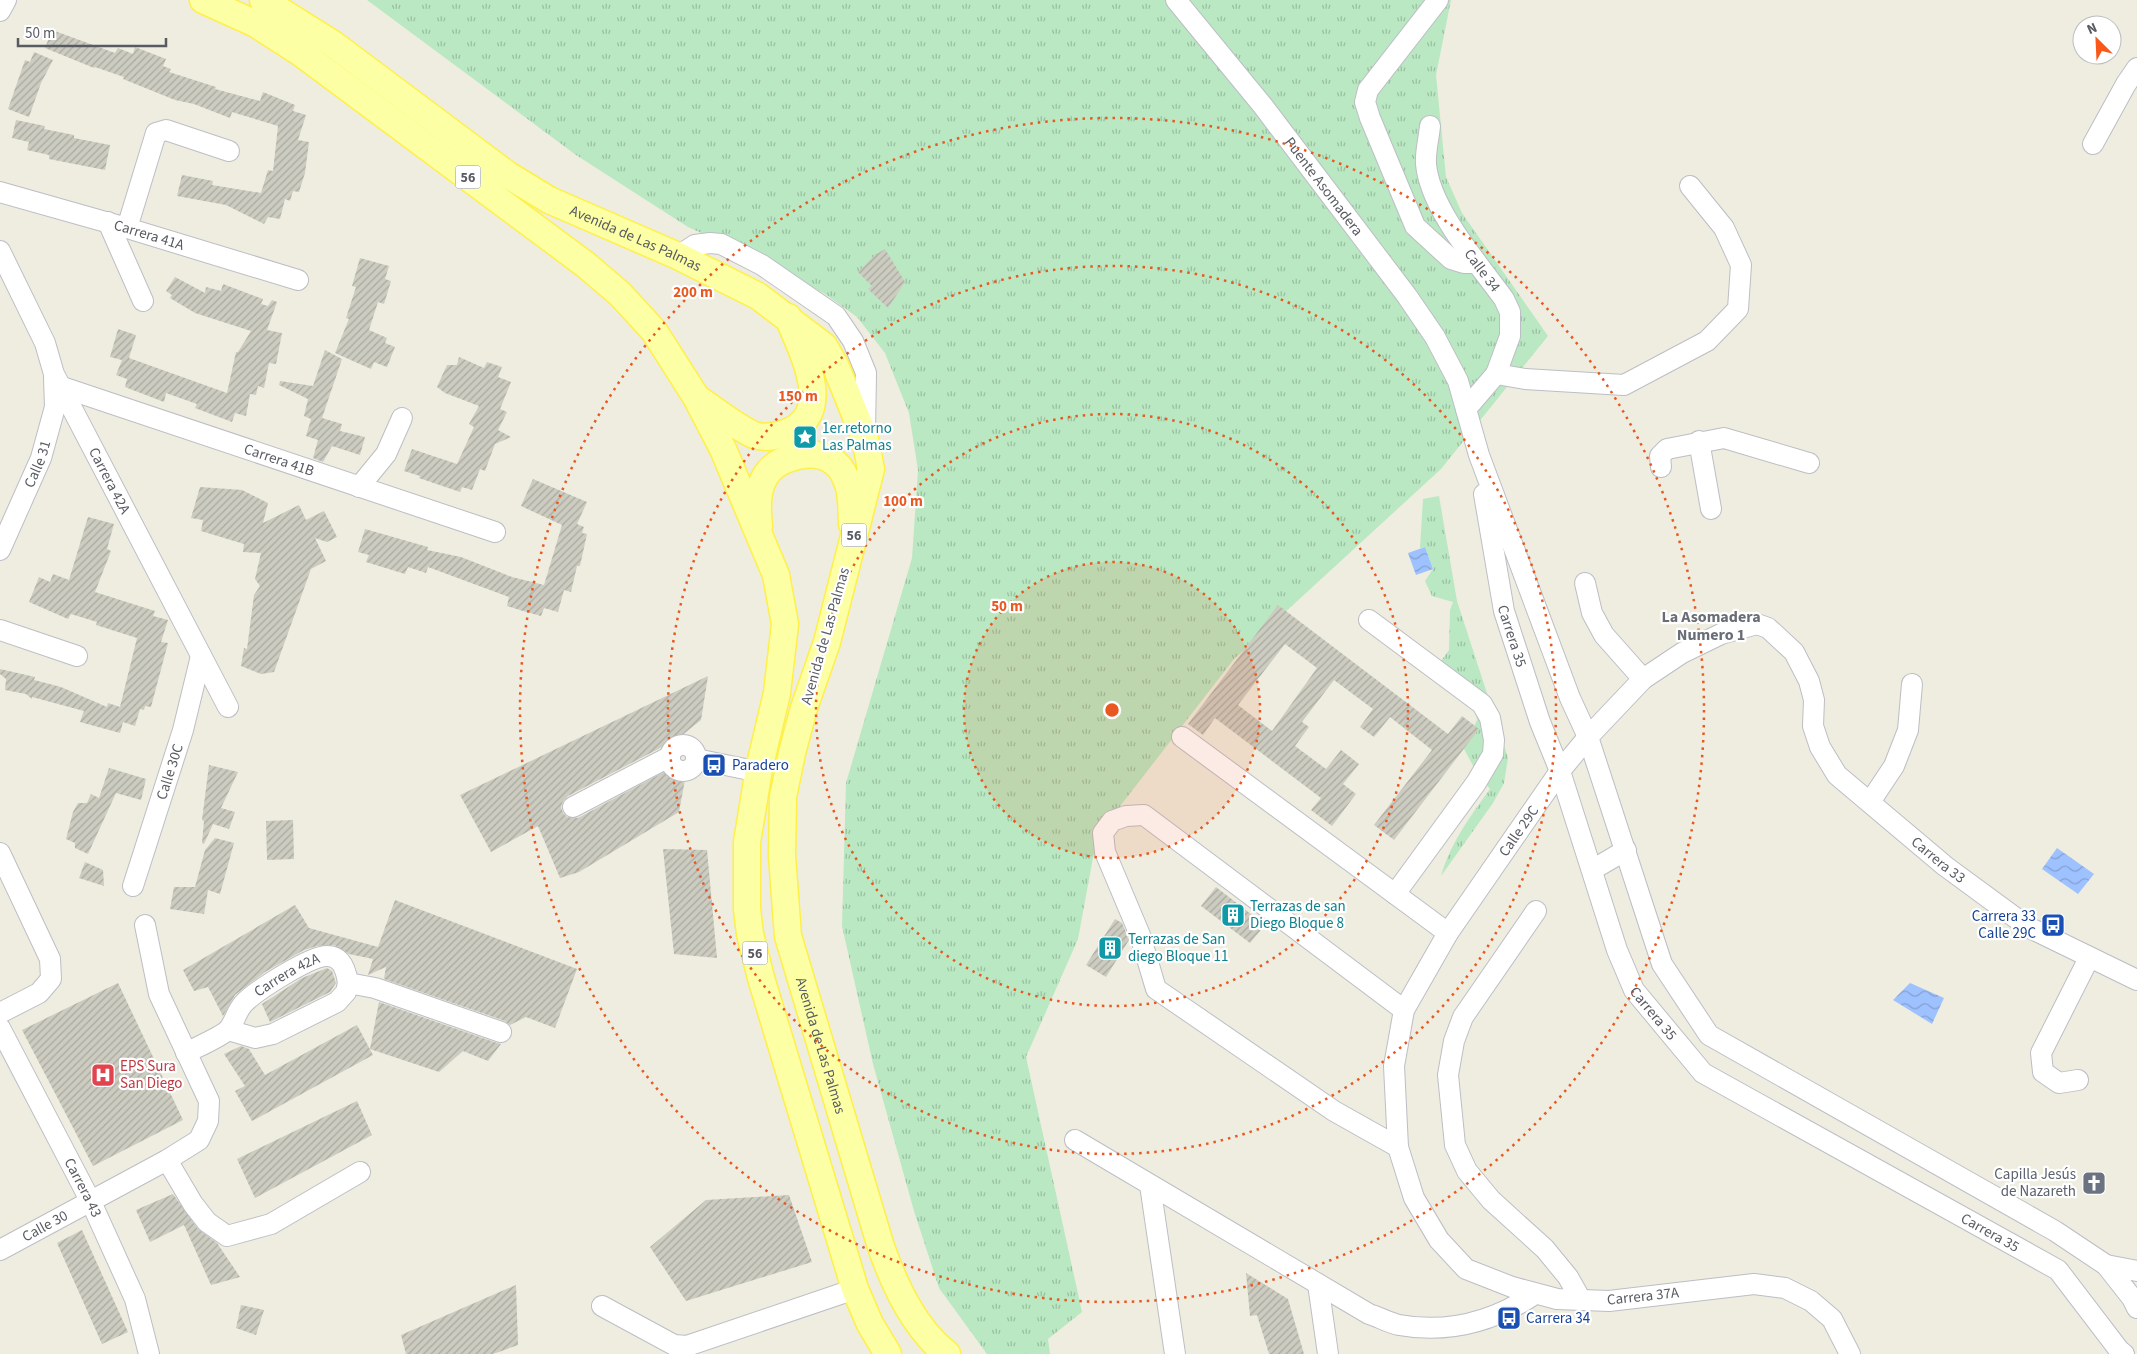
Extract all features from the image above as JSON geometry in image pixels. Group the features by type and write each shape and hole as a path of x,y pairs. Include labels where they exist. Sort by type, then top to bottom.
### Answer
{"main road":[{"name":"Avenida de Las Palmas","path":"203,0 256,24 301,52 586,265 620,294 654,331 696,397 726,456 776,575 785,624 777,693 759,769 746,842 746,888 750,934 761,978 855,1289 870,1324 888,1354"},
{"name":"Avenida de Las Palmas","path":"263,0 333,44 508,175 548,200 678,256 758,296 824,346 836,367 865,439 871,470 867,493 852,540 827,642 804,708 783,797 782,856 788,936 881,1247 892,1278 911,1313 947,1354"},
{"path":"696,397 758,436 772,437 793,430 800,425 809,414 812,406 810,375 788,317"},
{"path":"761,538 757,509 760,488 769,471 790,458 819,454 830,459 840,468 846,479 851,493 852,540"}],"street":[{"path":"0,11 6,0"},
{"name":"Puente Asomadera","path":"1176,0 1263,106 1407,296 1435,337 1458,381"},
{"path":"1438,0 1368,90 1366,102 1370,118 1415,226 1451,259 1464,263 1477,263"},
{"path":"2093,144 2126,84 2137,68"},
{"name":"Calle 34","path":"1430,126 1426,164 1434,194 1449,223 1504,299 1510,312 1510,336 1496,374 1466,409"},
{"path":"127,228 156,133 166,130 229,151"},
{"path":"1496,374 1525,379 1624,385 1706,342 1738,309 1741,264 1724,228 1690,186"},
{"name":"Carrera 41A","path":"0,192 108,222 298,280"},
{"path":"108,222 143,301"},
{"path":"678,256 695,245 721,244 762,265 836,316 853,341 866,373 865,439"},
{"name":"Carrera 42A","path":"0,251 45,343 58,380 228,707"},
{"name":"Carrera 41B","path":"58,380 359,487 495,532"},
{"name":"Calle 31","path":"0,550 41,458 55,407 58,380"},
{"name":"Carrera 35","path":"1458,381 1479,455 1570,698 1588,736 1662,964 1709,1035 2054,1231 2106,1265 2132,1298 2137,1308"},
{"path":"359,487 386,454 402,418"},
{"path":"1661,467 1660,456 1667,449 1699,441 1724,438 1809,464"},
{"path":"1699,441 1711,509"},
{"name":"Carrera 35","path":"1479,455 1504,611 1540,722 1560,771 1617,950 1634,990 1703,1073 2058,1270 2124,1354"},
{"path":"1585,583 1592,613 1604,635 1643,678"},
{"path":"1369,620 1482,704 1490,718 1494,740 1492,754 1476,783 1395,894"},
{"name":"Calle 29C","path":"1414,1198 1398,1147 1394,1066 1404,1010 1448,933 1560,771 1588,736 1643,678 1682,653 1721,634 1757,624 1768,628 1794,652 1809,681"},
{"path":"0,630 77,656"},
{"name":"Calle 30C","path":"133,886 183,730 201,656"},
{"name":"Carrera 33","path":"1809,681 1814,700 1813,726 1820,747 1837,775 1944,866 2028,928 2137,980"},
{"path":"1870,802 1894,766 1908,730 1912,684"},
{"path":"1182,737 1448,933"},
{"path":"573,807 669,758 671,752 680,745 692,748 696,759 745,769 759,769"},
{"path":"1398,1147 1334,1110 1156,988 1140,935 1104,852 1103,833 1112,821 1126,816 1144,815 1404,1010"},
{"path":"1592,870 1626,850"},
{"path":"0,853 50,959 51,979 39,993 0,1013"},
{"path":"1536,911 1463,1017 1454,1041 1448,1075 1455,1145 1467,1171 1491,1200 1545,1249 1568,1277 1581,1300"},
{"name":"Calle 30","path":"0,1250 167,1160 199,1140 208,1121 209,1101 159,994 145,925"},
{"name":"Carrera 42A","path":"228,1030 249,998 275,980 318,958 327,956 336,958 343,964 348,983"},
{"path":"2078,1080 2059,1083 2043,1072 2041,1053 2089,958"},
{"path":"186,1053 228,1030 255,1038 273,1034 337,1002 346,992 348,983 375,988 501,1032"},
{"name":"Carrera 43","path":"0,1028 91,1202 135,1299 149,1354"},
{"path":"1075,1140 1369,1314 1397,1324 1429,1328 1469,1325 1515,1308 1535,1294"},
{"path":"167,1160 193,1204 207,1222 227,1236 272,1224 360,1172"},
{"path":"1150,1185 1175,1354"},
{"name":"Carrera 37A","path":"1414,1198 1438,1240 1466,1269 1535,1294 1557,1299 1609,1301 1754,1284 1786,1288 1811,1301 1832,1318 1850,1354"},
{"path":"2106,1265 2137,1272"},
{"path":"1318,1284 1328,1354"},
{"path":"602,1306 674,1345 687,1346 855,1289"}],"green space":[{"path":"367,0 1451,0 1436,75 1446,177 1462,213 1548,336 1441,469 1234,659 1097,836 1078,939 1026,1057 1082,1312 1048,1339 1050,1354 987,1354 939,1288 914,1211 873,1064 842,926 846,783 912,558 918,470 909,413 885,353 857,317 825,294 756,258 688,227 576,155"},
{"path":"1439,496 1457,601 1508,758 1504,783 1493,803 1441,876 1455,841 1490,789 1477,773 1464,749 1477,720 1474,697 1436,668 1449,650 1450,610 1453,602 1432,596 1425,581 1433,569 1425,547 1420,548 1423,499"}],"water":[{"path":"1425,547 1433,569 1416,575 1408,553"},
{"path":"2057,848 2094,874 2078,894 2042,869"},
{"path":"1910,983 1944,998 1932,1024 1893,1000"}],"building":[{"path":"52,30 115,53 118,48 133,54 135,47 166,59 163,66 171,69 169,72 216,87 215,89 260,101 263,92 295,105 293,111 306,115 298,140 309,142 305,173 299,192 293,191 290,201 285,199 280,219 268,217 264,224 226,205 177,196 182,175 213,181 212,185 261,193 268,170 273,171 278,126 232,112 230,118 194,104 175,100 123,79 124,77 94,68 45,48"},
{"path":"34,52 53,60 41,83 29,117 8,109 25,60 30,62"},
{"path":"16,120 45,126 44,129 74,135 74,138 110,145 105,170 49,159 49,155 27,150 29,142 12,138"},
{"path":"885,249 905,282 888,308 868,289 872,286 858,272 875,255"},
{"path":"360,258 389,266 385,279 391,281 384,304 378,302 369,330 387,338 385,343 395,347 387,367 374,362 371,369 335,353 349,319 346,318 356,287 352,286"},
{"path":"175,277 205,293 206,287 221,291 223,284 263,299 261,304 268,306 272,300 277,302 267,330 282,333 276,364 269,363 264,388 258,386 256,395 250,394 246,416 235,413 232,422 195,408 197,404 166,393 164,402 125,387 127,379 116,375 122,360 110,357 118,329 136,335 129,358 227,393 236,352 238,352 251,331 195,313 170,298 172,295 166,291"},
{"path":"325,350 342,359 322,418 342,424 340,431 365,437 360,455 332,446 323,462 313,458 318,440 306,436 311,419 304,416 308,399 279,385 280,381 313,386"},
{"path":"459,357 484,368 487,362 502,367 498,377 511,382 500,409 507,412 498,430 511,437 495,444 485,471 480,469 472,490 462,487 460,492 404,471 412,449 457,464 474,427 469,424 479,406 445,393 437,387 447,365 457,365"},
{"path":"533,479 587,502 577,524 584,527 582,533 587,534 580,566 577,566 571,592 564,590 558,612 544,608 541,616 523,611 507,606 509,597 428,567 426,573 408,567 405,574 366,562 369,555 358,552 365,529 428,547 427,550 461,557 512,577 544,585 562,525 521,506"},
{"path":"200,487 242,490 268,503 263,523 299,505 306,520 324,511 337,537 327,542 315,538 326,561 311,569 274,672 261,674 241,666 244,648 247,649 254,595 260,586 255,579 261,553 243,552 244,544 201,531 203,520 191,518"},
{"path":"88,517 114,524 107,549 111,551 95,592 155,611 153,616 168,620 161,642 168,643 151,707 145,706 144,710 140,709 135,726 123,722 120,733 80,722 84,711 32,697 32,699 26,694 5,690 6,679 0,674 0,669 35,677 34,680 61,687 107,707 108,703 120,707 137,638 96,625 97,622 71,614 68,619 29,602 39,577 50,582 53,574 69,580"},
{"path":"1278,605 1448,734 1462,716 1479,729 1394,840 1374,825 1432,750 1390,717 1374,737 1360,727 1373,709 1334,680 1302,722 1309,727 1295,746 1326,769 1341,750 1359,764 1343,784 1356,794 1332,826 1311,810 1321,798 1215,718 1203,735 1188,724","holes":["1285,644 1317,668 1272,731 1238,705"]},
{"path":"708,676 701,720 670,745 664,746 568,796 563,801 561,807 567,817 578,818 677,765 687,769 679,812 579,872 560,878 538,826 491,852 460,795"},
{"path":"209,765 238,772 221,808 235,812 229,829 213,824 204,844 202,843 204,821 202,820"},
{"path":"109,768 146,779 141,800 116,793 88,854 75,848 75,843 66,839 73,812 78,803 87,803 91,794 99,798"},
{"path":"293,820 294,859 267,860 266,821"},
{"path":"215,838 234,843 220,894 208,890 204,914 170,909 174,887 195,887 205,850"},
{"path":"663,849 707,850 717,958 674,954"},
{"path":"85,862 103,870 104,886 79,878"},
{"name":"Terrazas de san Diego Bloque 8","path":"1216,887 1265,925 1250,943 1201,906"},
{"path":"395,900 577,969 555,1028 526,1017 510,1025 505,1021 384,979 386,967 368,975 373,959 349,954 334,945 317,946 304,950 265,972 235,995 223,1016 208,987 194,991 183,970 295,905 309,928 378,947"},
{"name":"Terrazas de San diego Bloque 11","path":"1115,919 1122,923 1129,940 1106,977 1086,965"},
{"path":"327,968 332,971 336,983 330,992 270,1022 262,1004 302,978"},
{"name":"EPS Sura San Diego","path":"118,983 183,1120 93,1166 22,1030"},
{"path":"379,1002 501,1044 488,1061 463,1051 439,1072 370,1049"},
{"path":"357,1025 373,1055 252,1121 235,1091 245,1086 224,1054 241,1046 249,1049 265,1075"},
{"path":"357,1101 372,1135 255,1198 237,1159"},
{"path":"173,1194 198,1229 217,1243 240,1277 211,1285 184,1225 150,1242 136,1210"},
{"path":"789,1195 812,1262 686,1301 650,1247 706,1200"},
{"path":"82,1230 128,1332 102,1344 57,1243"},
{"path":"1246,1273 1288,1299 1304,1354 1269,1354 1257,1315 1250,1316"},
{"path":"516,1285 518,1345 493,1354 406,1354 401,1335"},
{"path":"241,1305 264,1310 256,1335 236,1328"}],"place":[{"name":"1er.retorno Las Palmas","path":"805,437"},
{"name":"Paradero","path":"714,765"},
{"name":"Terrazas de san Diego Bloque 8","path":"1233,915"},
{"name":"Carrera 33 Calle 29C","path":"2053,925"},
{"name":"Terrazas de San diego Bloque 11","path":"1110,948"},
{"name":"EPS Sura San Diego","path":"103,1075"},
{"name":"Capilla Jesús de Nazareth","path":"2094,1183"},
{"name":"Carrera 34","path":"1509,1318"}],"district":[{"name":"La Asomadera Numero 1","path":"1711,625"}]}
